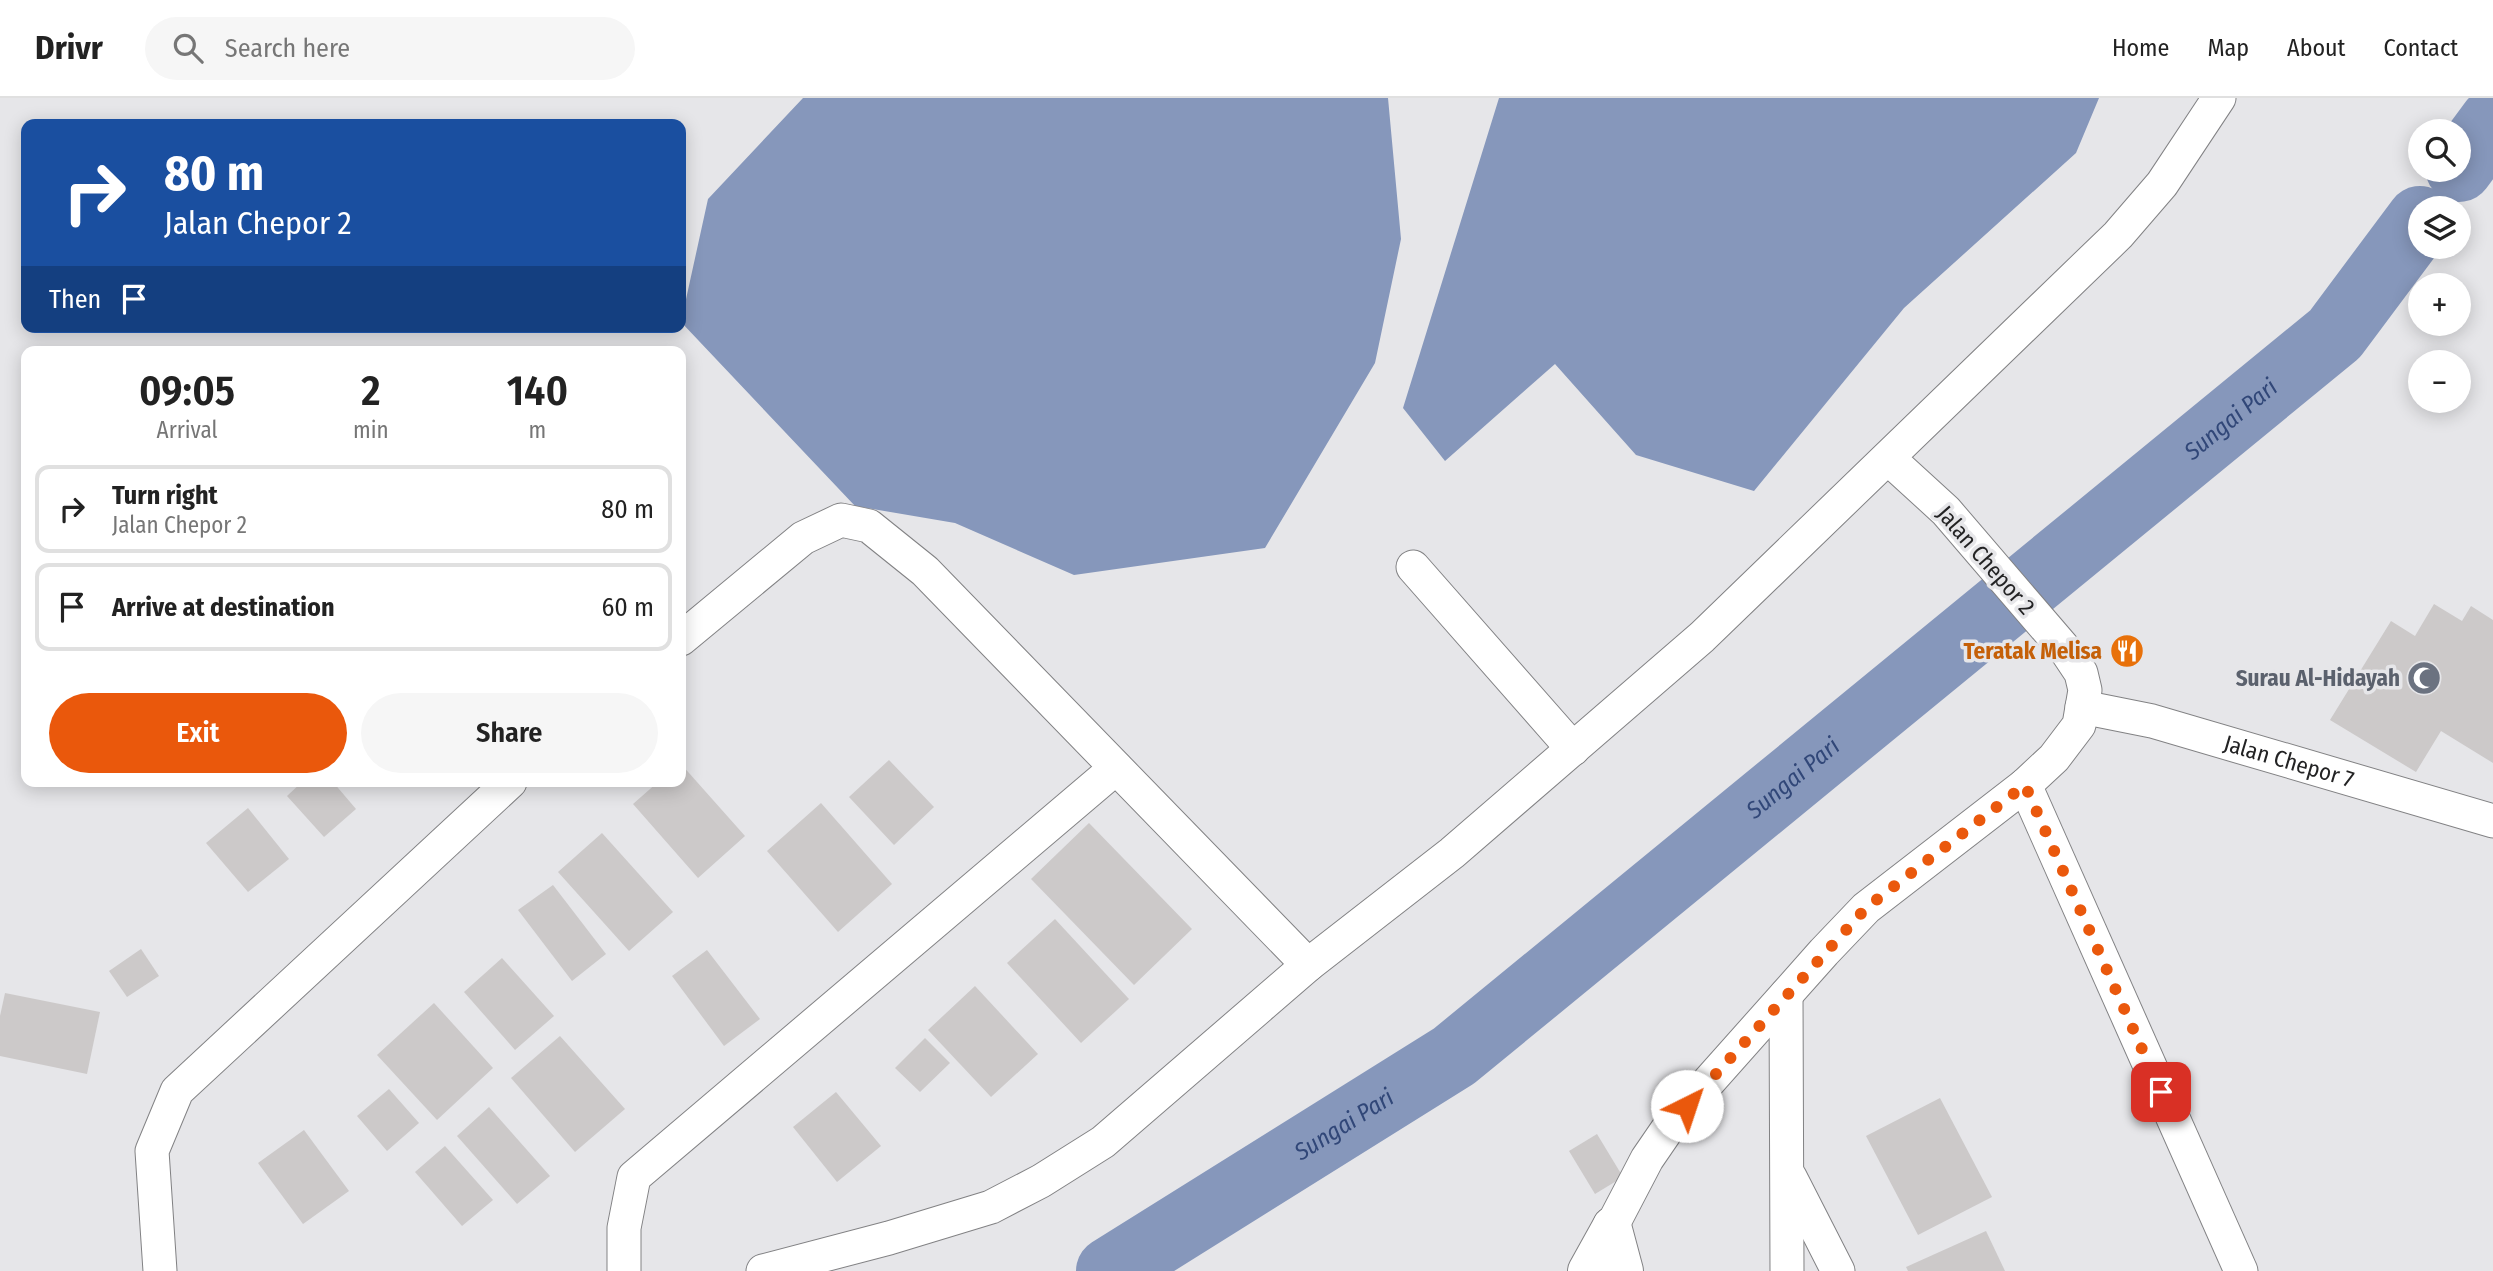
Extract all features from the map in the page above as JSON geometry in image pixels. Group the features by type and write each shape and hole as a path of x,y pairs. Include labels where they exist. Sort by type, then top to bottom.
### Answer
{"street":[{"path":"763,1271 889,1238 991,1207 1041,1181 1103,1142 1308,965 1452,853 1702,637 2118,235 2162,184 2219,98"},
{"name":"Jalan Chepor 2","path":"1612,1226 1647,1159 1671,1124 1866,908 2025,785 2054,758 2079,725 2085,690 2081,673 2067,652 1946,511 1888,458"},
{"path":"686,635 803,538 841,520 869,526 925,571 1308,965"},
{"path":"1413,568 1573,749"},
{"name":"Jalan Chepor 7","path":"2082,707 2152,721 2493,821"},
{"path":"624,1271 624,1228 634,1177 1116,768"},
{"path":"2025,785 2241,1271"},
{"path":"160,1271 152,1151 177,1091 505,787"},
{"path":"1786,995 1787,1271"},
{"path":"1787,1171 1838,1271"},
{"path":"1587,1271 1612,1226"},
{"path":"1612,1226 1624,1271"}],"water":[{"path":"803,98 1388,98 1401,239 1375,363 1265,548 1074,575 955,523 855,506 686,327 686,299 708,199"},
{"path":"1499,98 2099,98 2076,153 1904,308 1754,491 1636,455 1555,364 1445,461 1403,408"}],"building":[{"name":"Surau Al-Hidayah","path":"2434,604 2462,621 2471,606 2493,620 2493,763 2441,731 2416,772 2330,720 2391,621 2415,636"},
{"path":"889,760 934,807 894,845 849,797"},
{"path":"686,770 745,836 698,878 633,804 652,787 686,787"},
{"path":"297,787 337,787 356,809 324,837 287,796"},
{"path":"821,803 892,884 838,932 767,851"},
{"path":"248,808 289,859 248,892 206,843"},
{"path":"1089,823 1192,929 1134,985 1031,879"},
{"path":"602,833 673,912 629,951 558,872"},
{"path":"553,885 606,954 572,981 518,910"},
{"path":"1055,919 1129,999 1081,1043 1007,963"},
{"path":"141,949 159,976 127,997 109,971"},
{"path":"707,950 760,1019 724,1046 672,976"},
{"path":"502,958 554,1016 515,1050 464,992"},
{"path":"975,986 1038,1054 991,1097 928,1030"},
{"path":"5,993 100,1012 87,1074 0,1056 0,1016"},
{"path":"434,1003 493,1068 437,1120 377,1055"},
{"path":"560,1036 625,1109 575,1152 511,1078"},
{"path":"925,1038 950,1063 920,1092 895,1068"},
{"path":"389,1089 419,1123 387,1151 357,1116"},
{"path":"836,1092 881,1146 837,1182 793,1127"},
{"path":"1940,1098 1992,1197 1918,1235 1866,1136"},
{"path":"489,1107 550,1176 517,1204 457,1136"},
{"path":"304,1130 349,1191 303,1224 258,1163"},
{"path":"1597,1134 1623,1177 1595,1194 1569,1151"},
{"path":"445,1146 493,1200 462,1226 415,1172"},
{"path":"1986,1231 2005,1271 1908,1271 1906,1267"}],"waterway":[{"name":"Sungai Pari","path":"2471,152 2493,122"},
{"name":"Sungai Pari","path":"1110,1271 1454,1056 2335,334 2408,236"}],"place":[{"name":"Teratak Melisa","path":"2127,651"},
{"name":"Surau Al-Hidayah","path":"2424,678"}],"route":[{"path":"1687,1106 1866,908 2025,785 2161,1092"}]}
